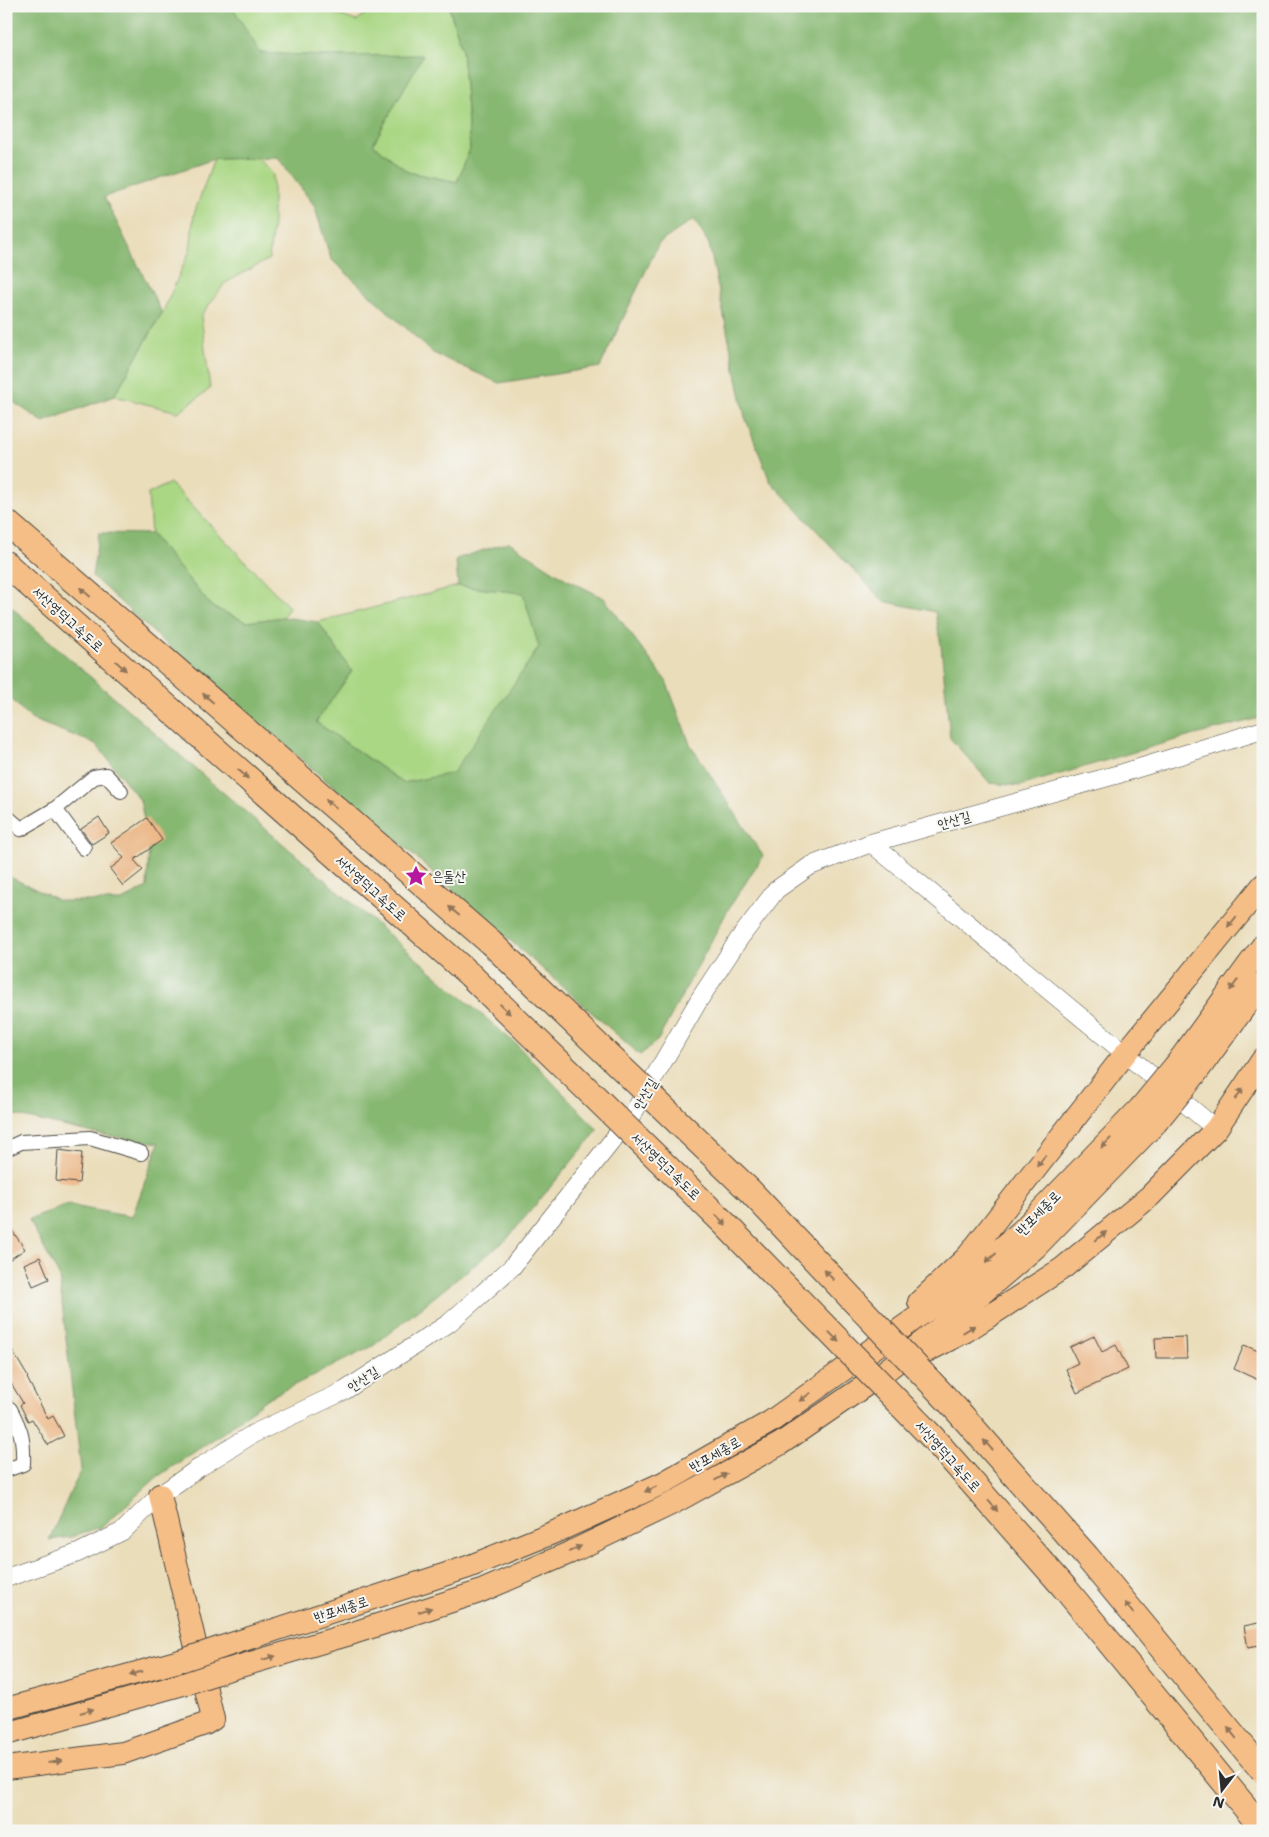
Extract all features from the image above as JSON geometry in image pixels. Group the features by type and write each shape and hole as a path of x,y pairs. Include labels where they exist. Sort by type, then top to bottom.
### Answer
{"highway":[{"path":"6,522 491,943 750,1191 956,1409 1087,1557 1263,1771"},
{"name":"서산영덕고속도로","path":"6,564 470,975 724,1223 932,1437 1064,1587 1263,1829"},
{"path":"866,1353 966,1256 1125,1054 1263,885"},
{"name":"반포세종로","path":"1186,1069 1263,945"},
{"name":"반포세종로","path":"6,1734 347,1635 479,1592 673,1503 780,1444 879,1376 958,1314 1034,1248 1186,1069 1263,982"},
{"path":"879,1376 966,1331 1063,1268 1150,1196 1216,1129 1263,1059"},
{"name":"반포세종로","path":"6,1709 182,1660 468,1567 562,1529 663,1483 770,1422 951,1293 1148,1116"},
{"path":"6,1768 123,1753 213,1719 160,1495"}],"street":[{"name":"안산길","path":"6,1578 78,1553 123,1531 160,1495 200,1467 253,1434 344,1391 449,1322 512,1267 631,1117 704,993 739,939 776,890 810,866 871,843 1118,774 1263,730"},
{"path":"6,816 21,829 55,810 94,777 106,775 121,791"},
{"path":"55,810 84,848"},
{"path":"871,843 1216,1129"},
{"path":"6,1149 20,1142 90,1138 142,1153"},
{"path":"6,1408 10,1408 20,1429 24,1444 23,1464 6,1470"}],"green space":[{"path":"6,6 232,6 260,53 325,56 423,55 373,144 408,172 457,182 470,149 462,49 449,6 1263,6 1263,717 1161,744 1020,786 990,783 950,738 941,645 935,612 883,601 770,481 745,417 709,244 694,219 659,243 600,367 499,383 433,353 331,259 314,205 278,158 214,159 104,197 162,313 114,396 43,422 6,397"},
{"path":"235,6 314,6 356,21 376,6 444,6 449,8 462,49 470,149 457,182 408,172 373,144 422,56 325,56 259,53 233,11"},
{"path":"258,158 273,174 273,223 269,259 225,283 201,316 210,389 178,412 114,396 162,314 190,250 194,214 214,159"},
{"path":"170,483 289,607 283,617 247,622 212,607 151,534 148,494"},
{"path":"99,533 151,534 212,607 247,622 283,617 318,622 352,671 316,722 403,783 453,773 539,647 523,593 458,586 456,559 509,542 566,579 604,598 666,681 690,744 763,856 729,908 658,1040 640,1055 409,851 164,642 92,576"},
{"path":"458,586 523,593 539,647 453,774 403,783 316,722 352,671 318,622"},
{"path":"6,602 198,771 516,1044 598,1130 507,1239 373,1346 266,1399 224,1432 157,1477 103,1526 71,1537 49,1540 81,1469 59,1276 29,1220 67,1205 132,1217 159,1143 97,1134 6,1113 6,875 60,901 122,901 147,887 149,845 140,800 96,744 31,719 6,694"}],"building":[{"path":"99,817 109,833 92,844 81,829"},
{"path":"147,818 162,840 134,860 143,870 123,886 110,869 124,858 111,843"},
{"path":"58,1150 82,1153 79,1183 56,1181"},
{"path":"6,1222 25,1249 6,1262"},
{"path":"40,1257 49,1279 33,1286 24,1264"},
{"path":"1094,1336 1102,1352 1116,1345 1128,1369 1077,1393 1066,1369 1078,1363 1070,1347"},
{"path":"1186,1337 1187,1358 1156,1358 1155,1338"},
{"path":"6,1340 28,1377 48,1419 53,1416 64,1436 48,1445 32,1419 28,1421 20,1405 23,1403 6,1375"},
{"path":"1244,1345 1263,1353 1263,1382 1234,1369"},
{"path":"1263,1622 1263,1645 1248,1648 1244,1626"}],"place":[{"name":"은둘산","path":"416,876"}]}
